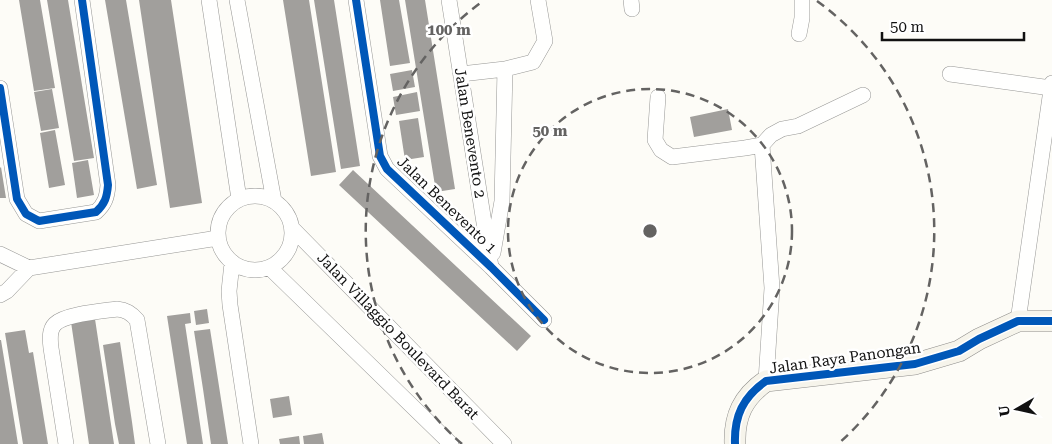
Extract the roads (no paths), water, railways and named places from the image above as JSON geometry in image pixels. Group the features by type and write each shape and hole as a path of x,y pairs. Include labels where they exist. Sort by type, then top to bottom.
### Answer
{"street":[{"path":"0,88 18,199 26,214 39,221 96,212 103,206 108,185 82,0"},
{"path":"209,0 239,199"},
{"path":"237,0 274,201"},
{"name":"Jalan Benevento 1","path":"356,0 380,156 387,169 544,320"},
{"name":"Jalan Benevento 2","path":"449,0 491,267"},
{"path":"461,74 533,62 545,41 538,0"},
{"path":"799,34 802,18 802,0"},
{"path":"491,267 502,201 505,68"},
{"path":"950,74 1052,86 1018,321"},
{"path":"658,97 655,140 661,150 672,157 762,145 771,135 782,129 798,126 863,95"},
{"path":"762,145 772,288 766,381"},
{"path":"257,196 274,201 286,212 292,228 288,252 270,268 251,271 232,263 222,253 218,238 219,223 226,208 239,199 257,196"},
{"name":"Jalan Villaggio Boulevard Barat","path":"292,228 504,444"},
{"path":"0,254 29,268 218,238"},
{"path":"232,263 229,291 230,305 250,444"},
{"path":"0,295 29,268"},
{"path":"270,268 451,444"},
{"path":"66,444 51,348 50,336 52,328 56,323 66,318 118,309 132,314 136,320 158,444"},
{"name":"Jalan Raya Panongan","path":"735,444 734,429 739,411 756,388 766,381 915,364 959,351 1018,321 1052,321"}]}
